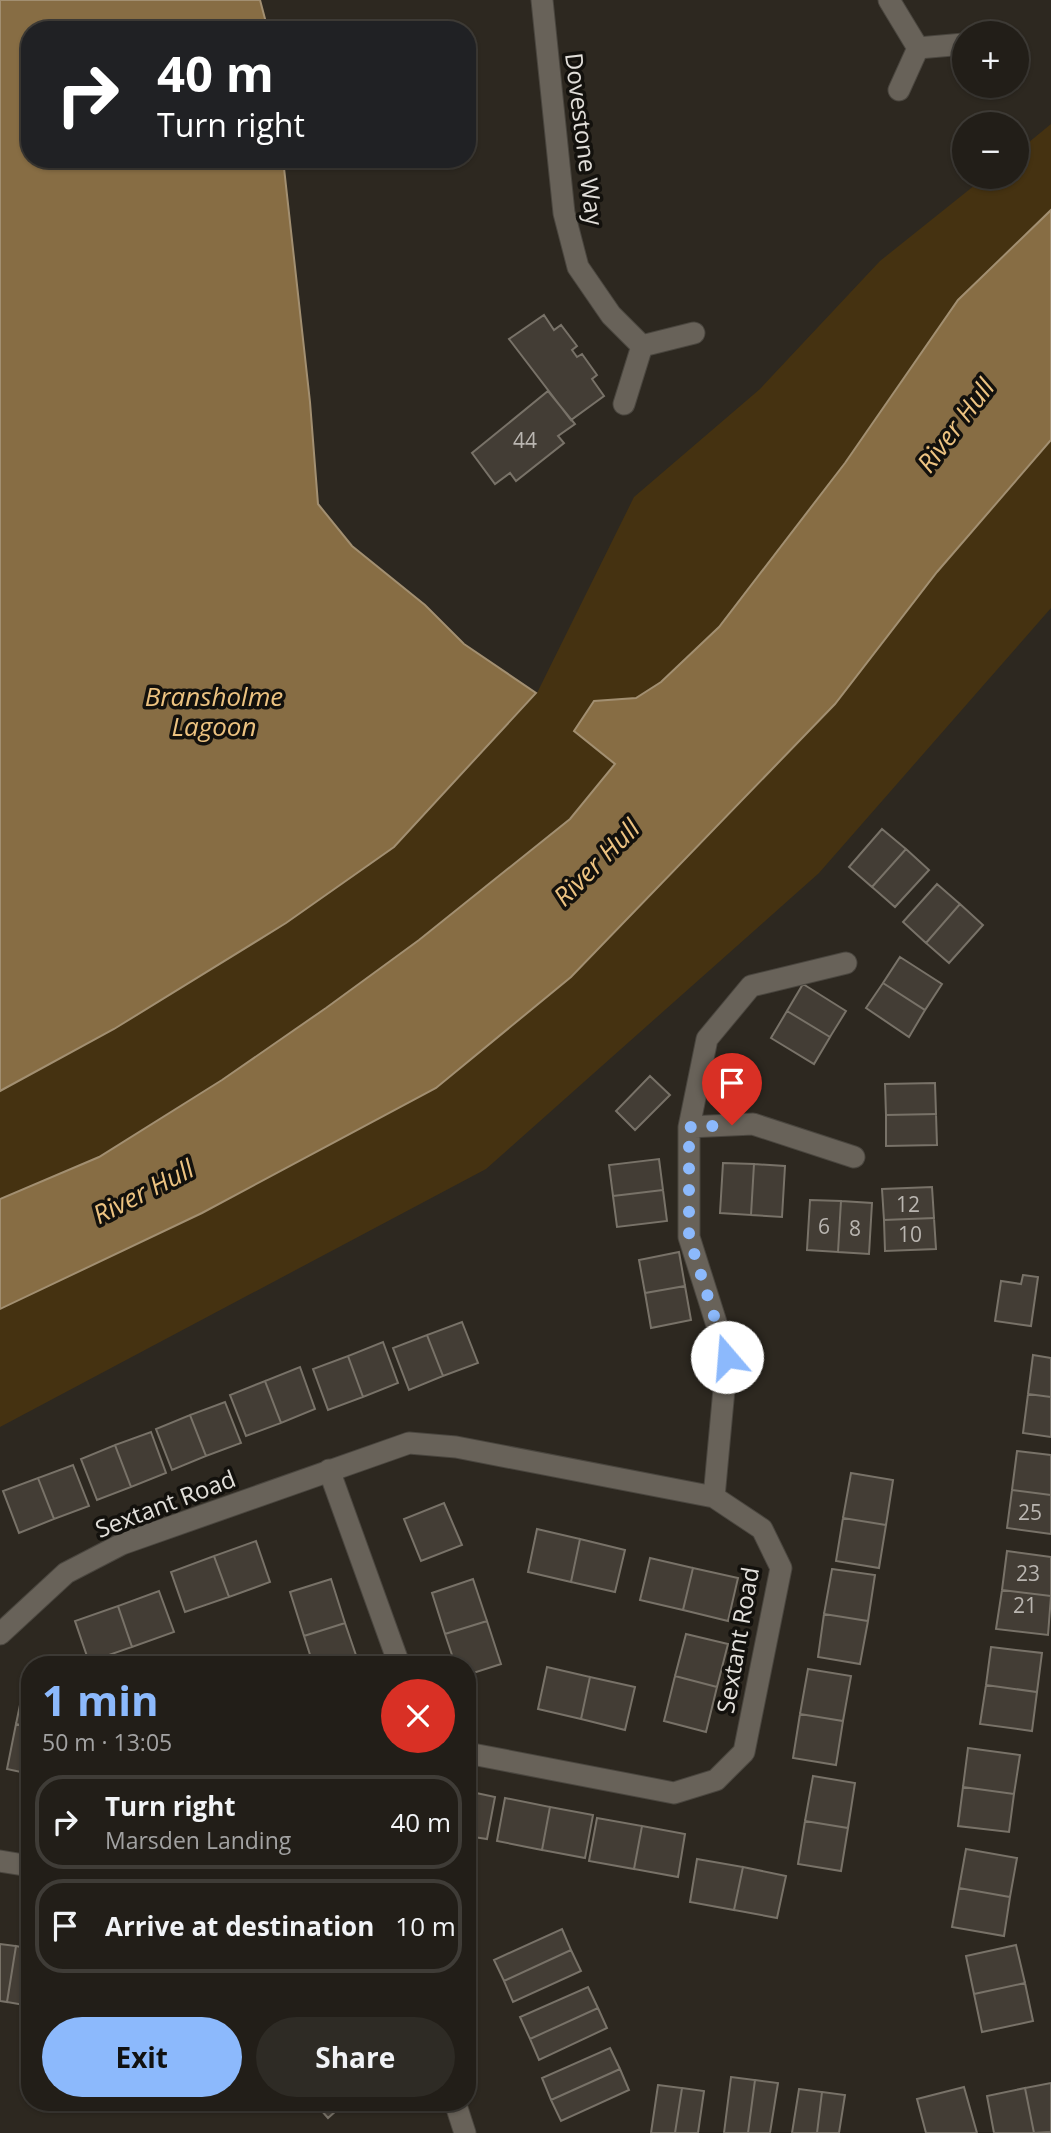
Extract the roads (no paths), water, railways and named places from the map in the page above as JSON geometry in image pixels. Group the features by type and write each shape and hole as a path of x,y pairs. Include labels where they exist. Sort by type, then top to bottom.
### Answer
{"street":[{"name":"Dovestone Way","path":"542,0 564,213 578,267 611,314 642,346"},
{"path":"889,0 918,48"},
{"path":"918,48 952,45"},
{"path":"899,90 918,48"},
{"path":"624,404 642,346 694,333"},
{"path":"714,1497 727,1357 689,1237 689,1127 708,1039 751,986 846,963"},
{"path":"689,1127 753,1124 854,1157"},
{"name":"Sextant Road","path":"0,1634 66,1573 122,1544 409,1443 456,1447 714,1497 762,1529 781,1568 744,1752 716,1780 674,1793 476,1756"},
{"path":"329,1470 396,1656"},
{"path":"0,1861 21,1864"},
{"path":"458,2111 465,2133"}],"water":[{"name":"Bransholme Lagoon","path":"0,0 260,0 266,21 21,21 21,168 284,168 310,402 318,504 352,546 425,605 464,644 536,693 394,847 286,923 114,1029 0,1091"},
{"name":"River Hull","path":"1051,210 1051,440 937,572 835,704 571,977 436,1088 202,1213 0,1309 0,1199 99,1157 222,1080 419,940 570,819 615,764 574,731 594,701 636,698 661,682 719,627 845,463 958,300"}]}
